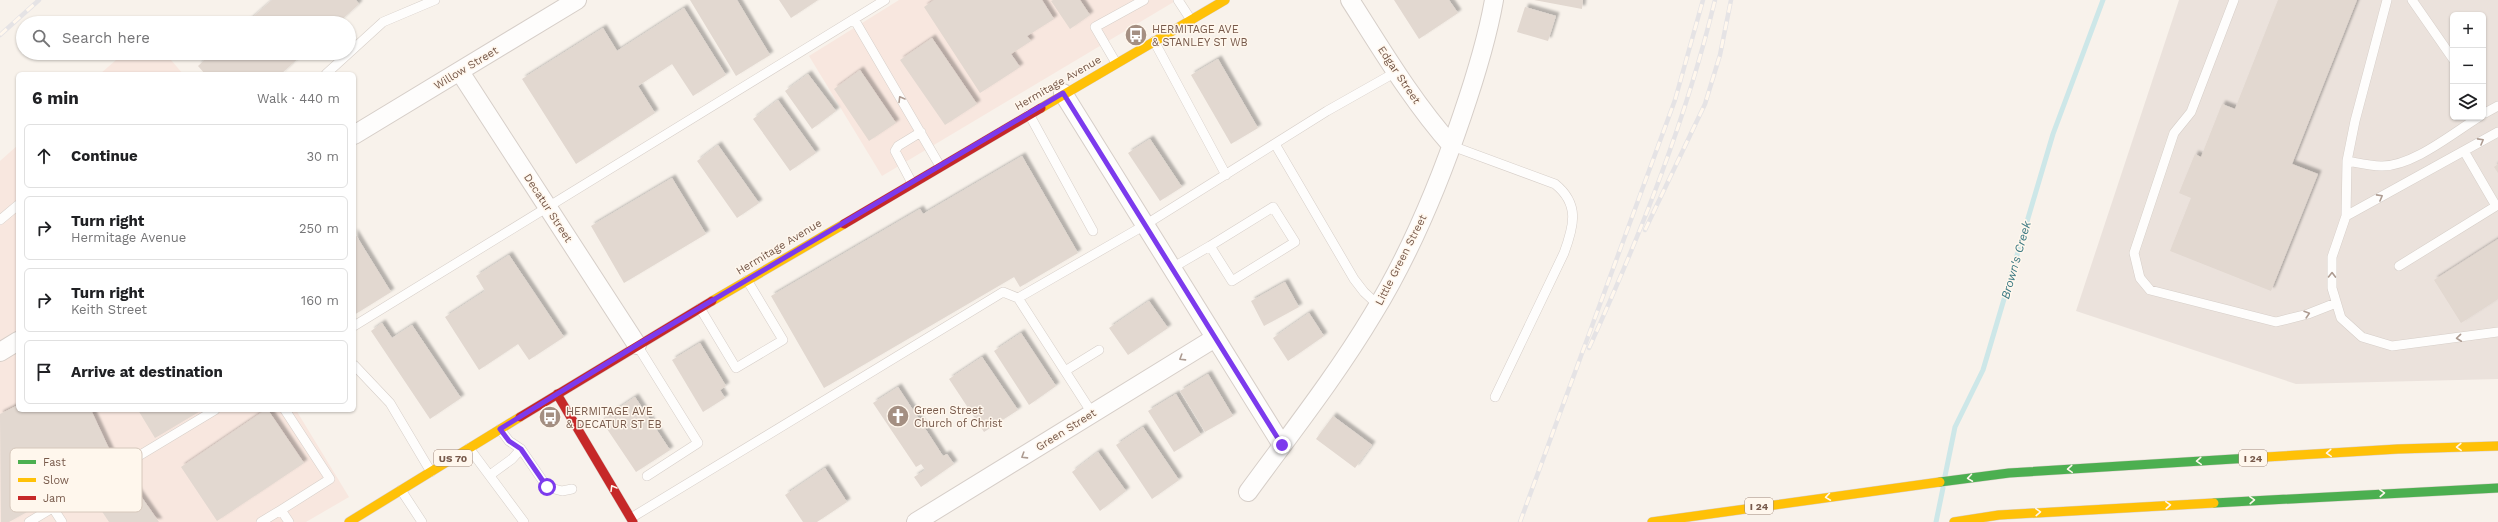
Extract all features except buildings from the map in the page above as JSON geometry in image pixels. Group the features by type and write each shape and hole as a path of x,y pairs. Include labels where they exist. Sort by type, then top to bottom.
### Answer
{"main road":[{"name":"Hermitage Avenue","path":"349,522 637,345 1063,93 1225,0"},
{"path":"557,394 632,520"},
{"name":"I 24","path":"1652,522 1867,491 2009,473 2398,449 2498,446"},
{"path":"1954,522 1999,515 2498,488"}],"street":[{"name":"Willow Street","path":"356,134 578,0"},
{"name":"Edgar Street","path":"1350,0 1430,122 1452,146"},
{"name":"Little Green Street","path":"1248,492 1331,378 1378,305 1402,262 1452,146 1481,60 1494,0"},
{"name":"Decatur Street","path":"460,72 637,345"},
{"path":"1063,93 1282,445"},
{"name":"Green Street","path":"916,522 1215,338"},
{"path":"0,352 16,342"}],"lane":[{"path":"356,47 383,22 435,0"},
{"path":"356,325 885,0"},
{"path":"1116,63 1095,27 1144,0"},
{"path":"1178,0 1191,20"},
{"path":"2234,0 2191,112 2174,133 2134,253 2140,278 2150,290 2276,322 2308,314 2336,302"},
{"path":"2387,0 2355,121 2348,161 2346,216 2332,257 2332,288 2341,318 2362,337 2392,346 2498,332"},
{"path":"2412,0 2450,55"},
{"path":"854,19 940,166"},
{"path":"1154,41 1226,175"},
{"path":"328,72 341,60"},
{"path":"1018,298 1145,225 1275,144 1396,72"},
{"path":"2486,112 2498,106"},
{"path":"1029,114 1093,231"},
{"path":"2348,161 2381,166 2398,164 2416,156 2472,120"},
{"path":"912,183 895,151 898,146 921,132"},
{"path":"2346,216 2498,132"},
{"path":"1275,144 1354,279 1364,292 1378,305"},
{"path":"1452,146 1555,184 1565,192 1572,204 1572,233 1564,253 1495,398"},
{"path":"2400,266 2496,206 2464,151"},
{"path":"0,220 16,207"},
{"path":"1172,268 1273,207 1295,242 1232,281 1210,246"},
{"path":"700,308 736,368 783,340 747,280"},
{"path":"632,520 1003,292 1018,298 1092,413"},
{"path":"637,345 698,443 646,476"},
{"path":"1065,371 1099,350"},
{"path":"356,366 390,403 430,472"},
{"path":"142,454 212,412"},
{"path":"261,522 330,479 286,412"},
{"path":"500,429 509,441 521,449 547,487 562,490 572,489"},
{"path":"469,448 524,522"},
{"path":"490,475 512,459 521,449"},
{"path":"400,490 422,522"},
{"path":"281,510 289,522"},
{"path":"30,522 46,512"},
{"path":"56,512 62,522"}],"shaded area":[{"path":"899,0 1177,0 882,176 809,56"},
{"path":"2179,0 2498,0 2498,379 2296,384 2076,311"},
{"path":"116,60 171,60 181,72 102,72"},
{"path":"16,147 16,412 297,412 349,497 306,522 0,522 0,161"}],"waterway":[{"name":"Brown's Creek","path":"1945,476 1955,427 1983,370 2053,134 2103,0"},
{"name":"Brown's Creek","path":"1936,522 1943,488"}],"railway":[{"path":"21,16 39,0"},
{"path":"1520,522 1675,100 1703,0"},
{"path":"1589,348 1644,220 1676,133 1715,0"},
{"path":"1645,230 1705,104 1720,55 1731,0"},
{"path":"0,35 16,21"}],"traffic: fast":[{"path":"1940,482 2009,473 2266,457"},
{"path":"2214,503 2498,488"}],"traffic: slow":[{"path":"1041,108 1225,0"},
{"path":"712,301 844,224"},
{"path":"349,522 520,417"},
{"path":"2266,457 2398,449 2498,446"},
{"path":"1652,522 1940,482"},
{"path":"1954,522 1999,515 2214,503"}],"traffic: jam":[{"path":"844,224 1041,108"},
{"path":"520,417 712,301"},
{"path":"557,394 633,522"}],"place":[{"name":"HERMITAGE AVE & STANLEY ST WB","path":"1136,35"},
{"name":"Green Street Church of Christ","path":"898,416"},
{"name":"HERMITAGE AVE & DECATUR ST EB","path":"550,417"}],"route":[{"path":"547,487 521,449 509,441 500,429 637,345 1063,93 1282,445"}]}
